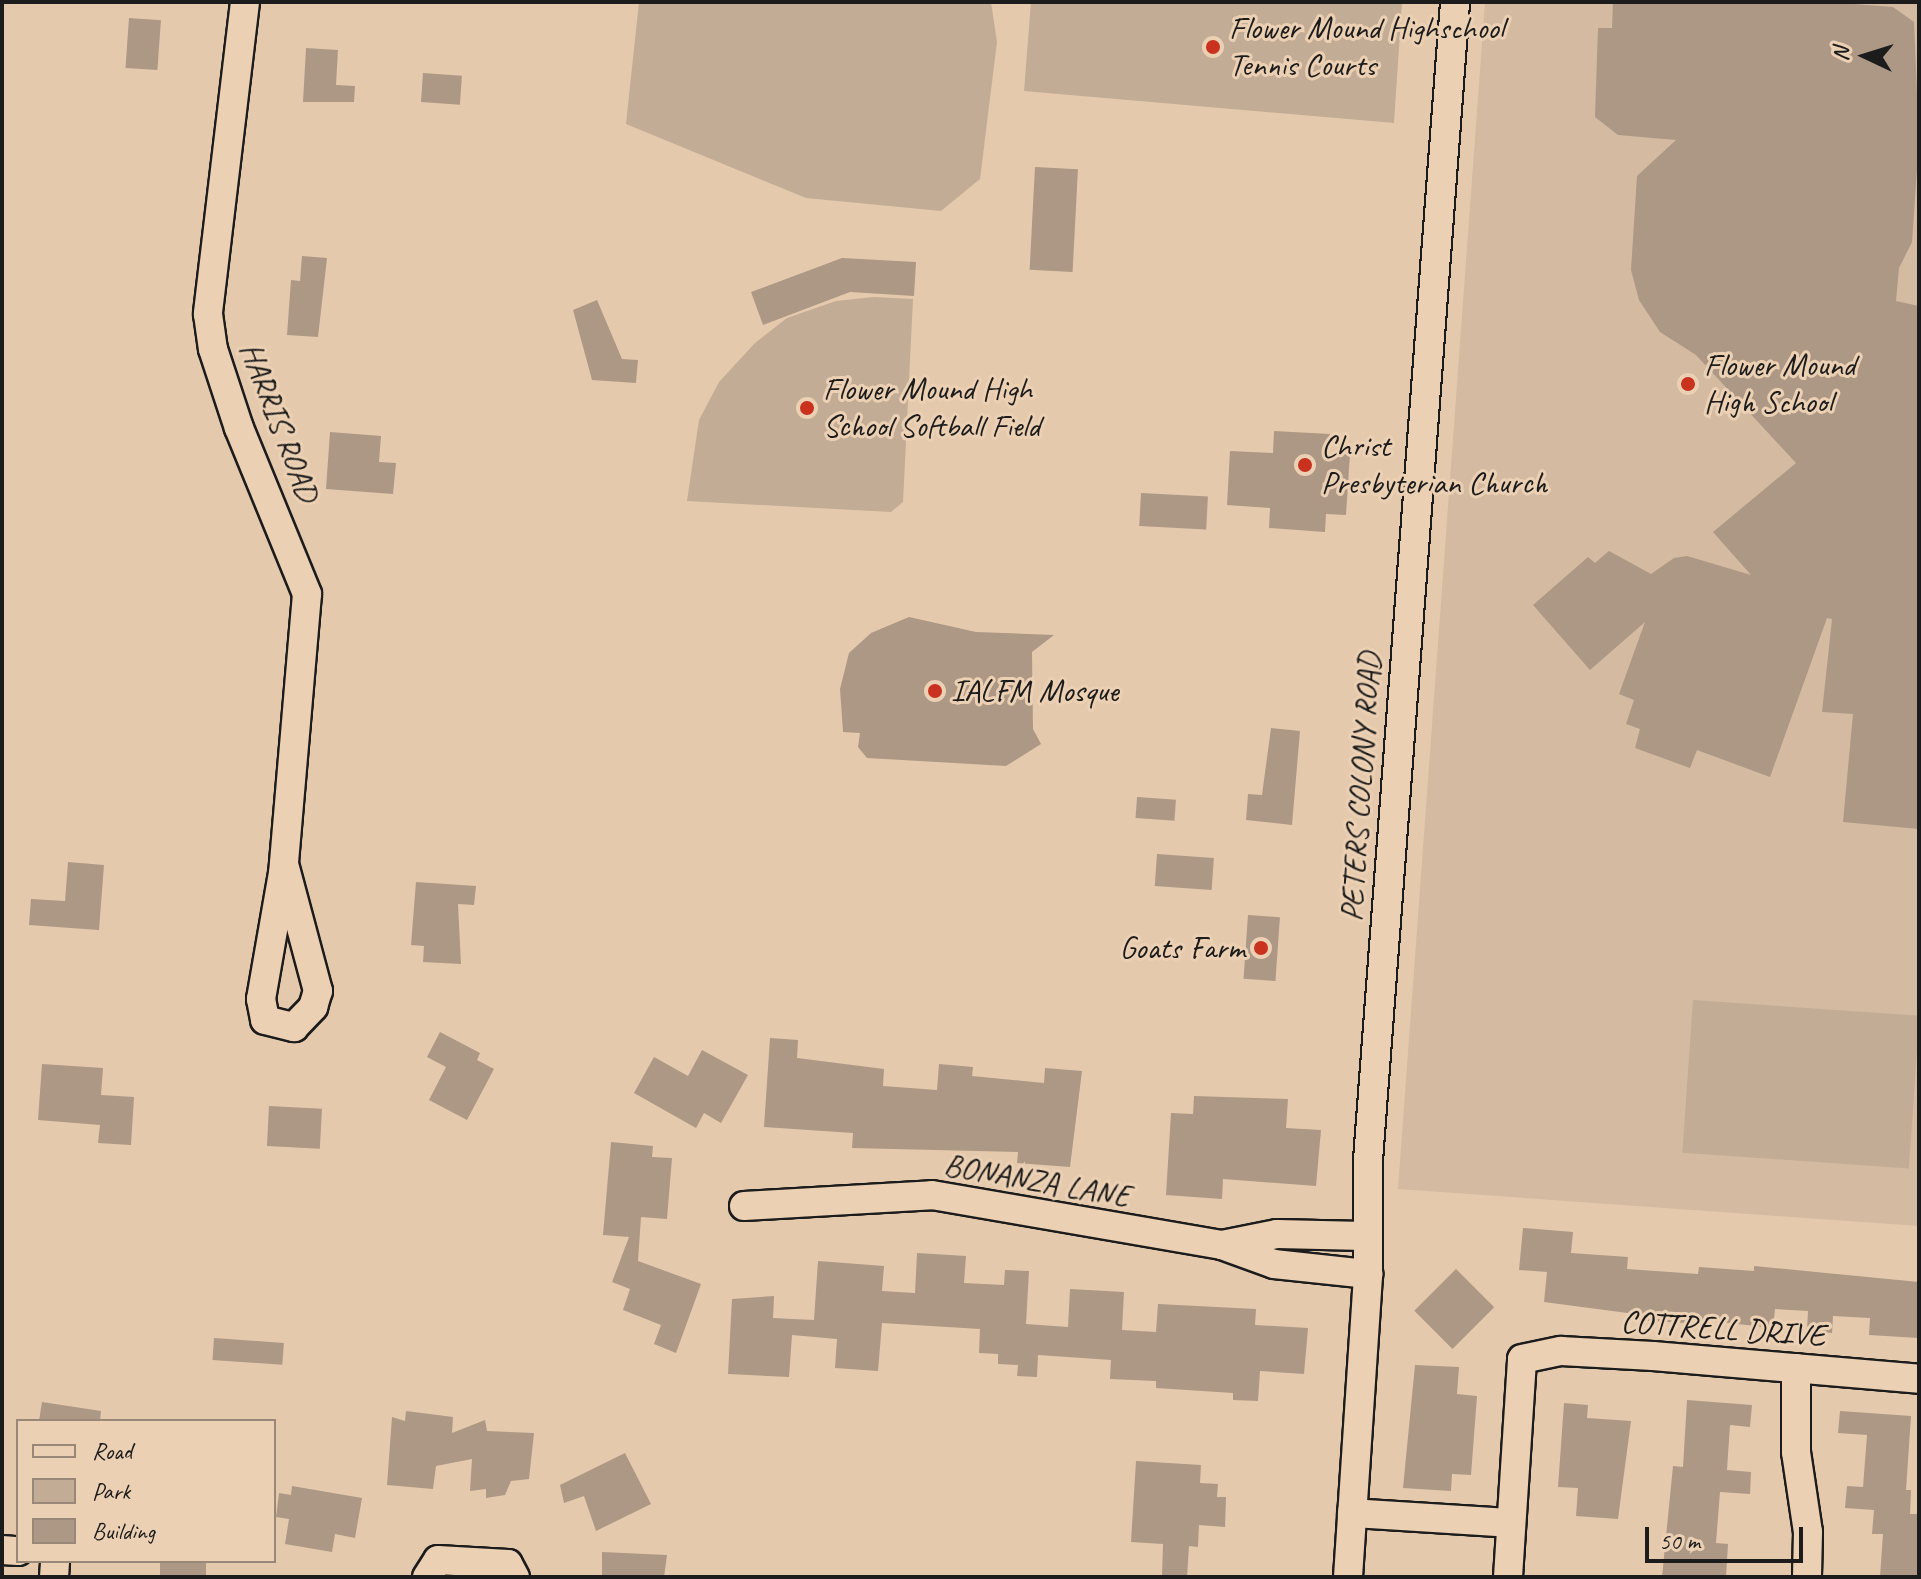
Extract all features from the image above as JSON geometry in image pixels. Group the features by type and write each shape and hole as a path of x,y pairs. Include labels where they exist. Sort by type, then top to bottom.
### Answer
{"street":[{"name":"HARRIS ROAD","path":"245,2 208,314 213,349 239,428 307,594 284,864 261,999 265,1020 294,1027 313,1007 318,991 284,864"},
{"name":"PETERS COLONY ROAD","path":"1348,1577 1368,1274 1365,1236 1455,2"},
{"name":"BONANZA LANE","path":"744,1206 932,1195 1222,1245 1274,1264 1368,1274"},
{"name":"BONANZA LANE","path":"1222,1245 1277,1234 1365,1236"},
{"name":"COTTRELL DRIVE","path":"1511,1523 1522,1359 1561,1351 1919,1379"},
{"path":"1796,1368 1796,1452 1808,1532 1807,1577"},
{"path":"1352,1513 1511,1523 1508,1577"},
{"path":"427,1577 438,1560 508,1564 515,1577"}],"shaded area":[{"name":"Flower Mound High School","path":"1485,2 1919,2 1919,1226 1398,1189"}],"green space":[{"path":"639,2 991,2 997,42 980,179 941,211 806,198 626,124"},
{"name":"Flower Mound Highschool Tennis Courts","path":"1031,2 1402,2 1394,123 1024,91"},
{"name":"Flower Mound High School Softball Field","path":"874,297 913,299 903,502 891,512 687,501 699,420 719,382 755,343 787,318 836,301"},
{"path":"1693,1000 1919,1016 1909,1168 1682,1153"}],"building":[{"name":"Flower Mound High School","path":"1613,2 1827,2 1893,7 1914,22 1919,140 1912,242 1899,268 1896,301 1919,306 1919,829 1843,822 1853,714 1822,712 1832,619 1827,618 1770,777 1697,750 1690,768 1635,748 1640,729 1626,724 1634,700 1619,694 1645,622 1590,670 1533,605 1588,557 1595,563 1609,551 1651,574 1674,558 1687,556 1751,575 1713,532 1796,463 1696,355 1660,332 1639,300 1631,270 1637,176 1676,140 1618,135 1595,117 1598,28 1612,28"},
{"path":"129,18 161,20 157,70 126,68"},
{"path":"306,48 338,50 336,85 355,86 354,102 303,102"},
{"path":"423,73 462,76 460,105 421,102"},
{"path":"1035,167 1078,169 1073,272 1030,270"},
{"path":"302,256 327,258 318,337 287,335 291,280 300,281"},
{"path":"842,258 916,262 914,296 850,292 763,325 751,292"},
{"path":"597,300 622,359 638,360 636,383 592,380 573,310"},
{"path":"1274,431 1330,434 1329,453 1350,454 1346,515 1326,514 1325,532 1269,528 1270,508 1227,505 1230,451 1273,453"},
{"path":"330,432 381,436 379,462 396,463 393,494 326,489"},
{"path":"1141,493 1208,497 1206,529 1139,526"},
{"name":"IALFM Mosque","path":"909,617 976,632 1054,635 1032,652 1033,729 1041,744 1006,766 867,758 858,747 860,733 843,732 840,689 849,653 871,633"},
{"path":"1271,728 1300,731 1292,825 1246,820 1248,794 1262,795"},
{"path":"1137,797 1176,800 1174,821 1136,818"},
{"path":"1157,854 1214,858 1212,890 1155,886"},
{"path":"68,862 104,865 99,930 29,925 31,899 65,901"},
{"path":"416,882 476,886 474,905 458,904 461,964 423,962 424,946 411,945"},
{"name":"Goats Farm","path":"1248,915 1280,917 1275,981 1244,979"},
{"path":"440,1032 480,1053 477,1060 494,1069 467,1120 429,1100 446,1067 427,1057"},
{"path":"770,1038 798,1040 797,1058 884,1069 883,1086 937,1090 939,1064 973,1067 972,1076 1044,1083 1045,1068 1082,1071 1070,1167 1017,1163 1018,1152 852,1148 853,1133 764,1127"},
{"path":"702,1050 748,1075 721,1123 704,1113 696,1128 634,1093 654,1057 688,1076"},
{"path":"42,1064 103,1068 101,1095 134,1097 131,1145 98,1143 100,1125 38,1120"},
{"path":"1194,1096 1288,1099 1286,1128 1321,1130 1316,1186 1223,1179 1222,1199 1166,1195 1171,1113 1193,1114"},
{"path":"269,1106 322,1109 320,1149 267,1146"},
{"path":"611,1142 653,1146 652,1157 672,1158 667,1219 641,1217 638,1261 701,1284 676,1353 654,1344 661,1325 623,1310 630,1289 612,1282 629,1237 603,1235"},
{"path":"1523,1228 1573,1232 1571,1253 1628,1257 1627,1269 1698,1274 1699,1267 1754,1271 1754,1266 1919,1282 1918,1338 1869,1335 1870,1318 1833,1316 1832,1333 1807,1331 1808,1311 1775,1309 1773,1328 1685,1318 1685,1323 1634,1320 1635,1314 1544,1302 1547,1272 1519,1270"},
{"path":"917,1253 966,1256 964,1283 1004,1285 1005,1270 1029,1271 1026,1324 1068,1327 1070,1289 1124,1292 1122,1330 1156,1332 1158,1304 1256,1309 1255,1325 1308,1328 1304,1374 1260,1371 1258,1401 1233,1400 1233,1393 1156,1388 1156,1381 1110,1379 1111,1360 1038,1355 1037,1377 1017,1376 1018,1365 998,1364 998,1354 979,1353 980,1329 882,1323 878,1371 835,1368 837,1339 792,1335 789,1377 728,1374 732,1299 774,1296 773,1318 814,1320 818,1261 884,1266 882,1291 915,1293"},
{"path":"1456,1269 1494,1307 1452,1349 1414,1311"},
{"path":"214,1338 284,1343 282,1365 212,1360"},
{"path":"1415,1365 1459,1367 1457,1394 1477,1396 1471,1475 1452,1474 1451,1491 1403,1488"},
{"path":"1687,1400 1752,1405 1750,1427 1730,1425 1727,1470 1751,1472 1750,1494 1720,1492 1716,1543 1728,1544 1726,1577 1662,1577 1673,1466 1683,1467"},
{"path":"42,1402 101,1411 100,1419 39,1419"},
{"path":"1564,1403 1588,1405 1587,1418 1631,1421 1618,1519 1576,1516 1578,1488 1558,1487"},
{"path":"406,1411 453,1417 452,1433 485,1420 487,1431 534,1433 529,1479 511,1481 505,1495 486,1498 486,1489 470,1491 472,1459 436,1466 433,1489 387,1485 392,1417 405,1421"},
{"path":"1840,1411 1911,1416 1906,1490 1911,1490 1910,1514 1919,1514 1919,1577 1880,1577 1883,1534 1872,1534 1874,1510 1845,1508 1847,1486 1863,1487 1867,1435 1838,1433"},
{"path":"625,1453 651,1504 596,1531 584,1496 564,1503 560,1485"},
{"path":"1136,1461 1201,1465 1200,1483 1218,1484 1217,1497 1226,1497 1225,1527 1199,1525 1198,1547 1189,1546 1187,1577 1162,1577 1163,1544 1131,1542"},
{"path":"292,1486 362,1498 355,1538 335,1534 332,1552 285,1544 289,1519 276,1517 279,1493 291,1495"},
{"path":"602,1552 667,1555 664,1577 602,1577"},
{"path":"160,1563 206,1563 206,1577 160,1577"}],"place":[{"name":"Flower Mound Highschool Tennis Courts","path":"1213,47"},
{"name":"Flower Mound High School","path":"1688,384"},
{"name":"Flower Mound High School Softball Field","path":"807,408"},
{"name":"Christ Presbyterian Church","path":"1305,465"},
{"name":"IALFM Mosque","path":"935,691"},
{"name":"Goats Farm","path":"1261,948"}]}
